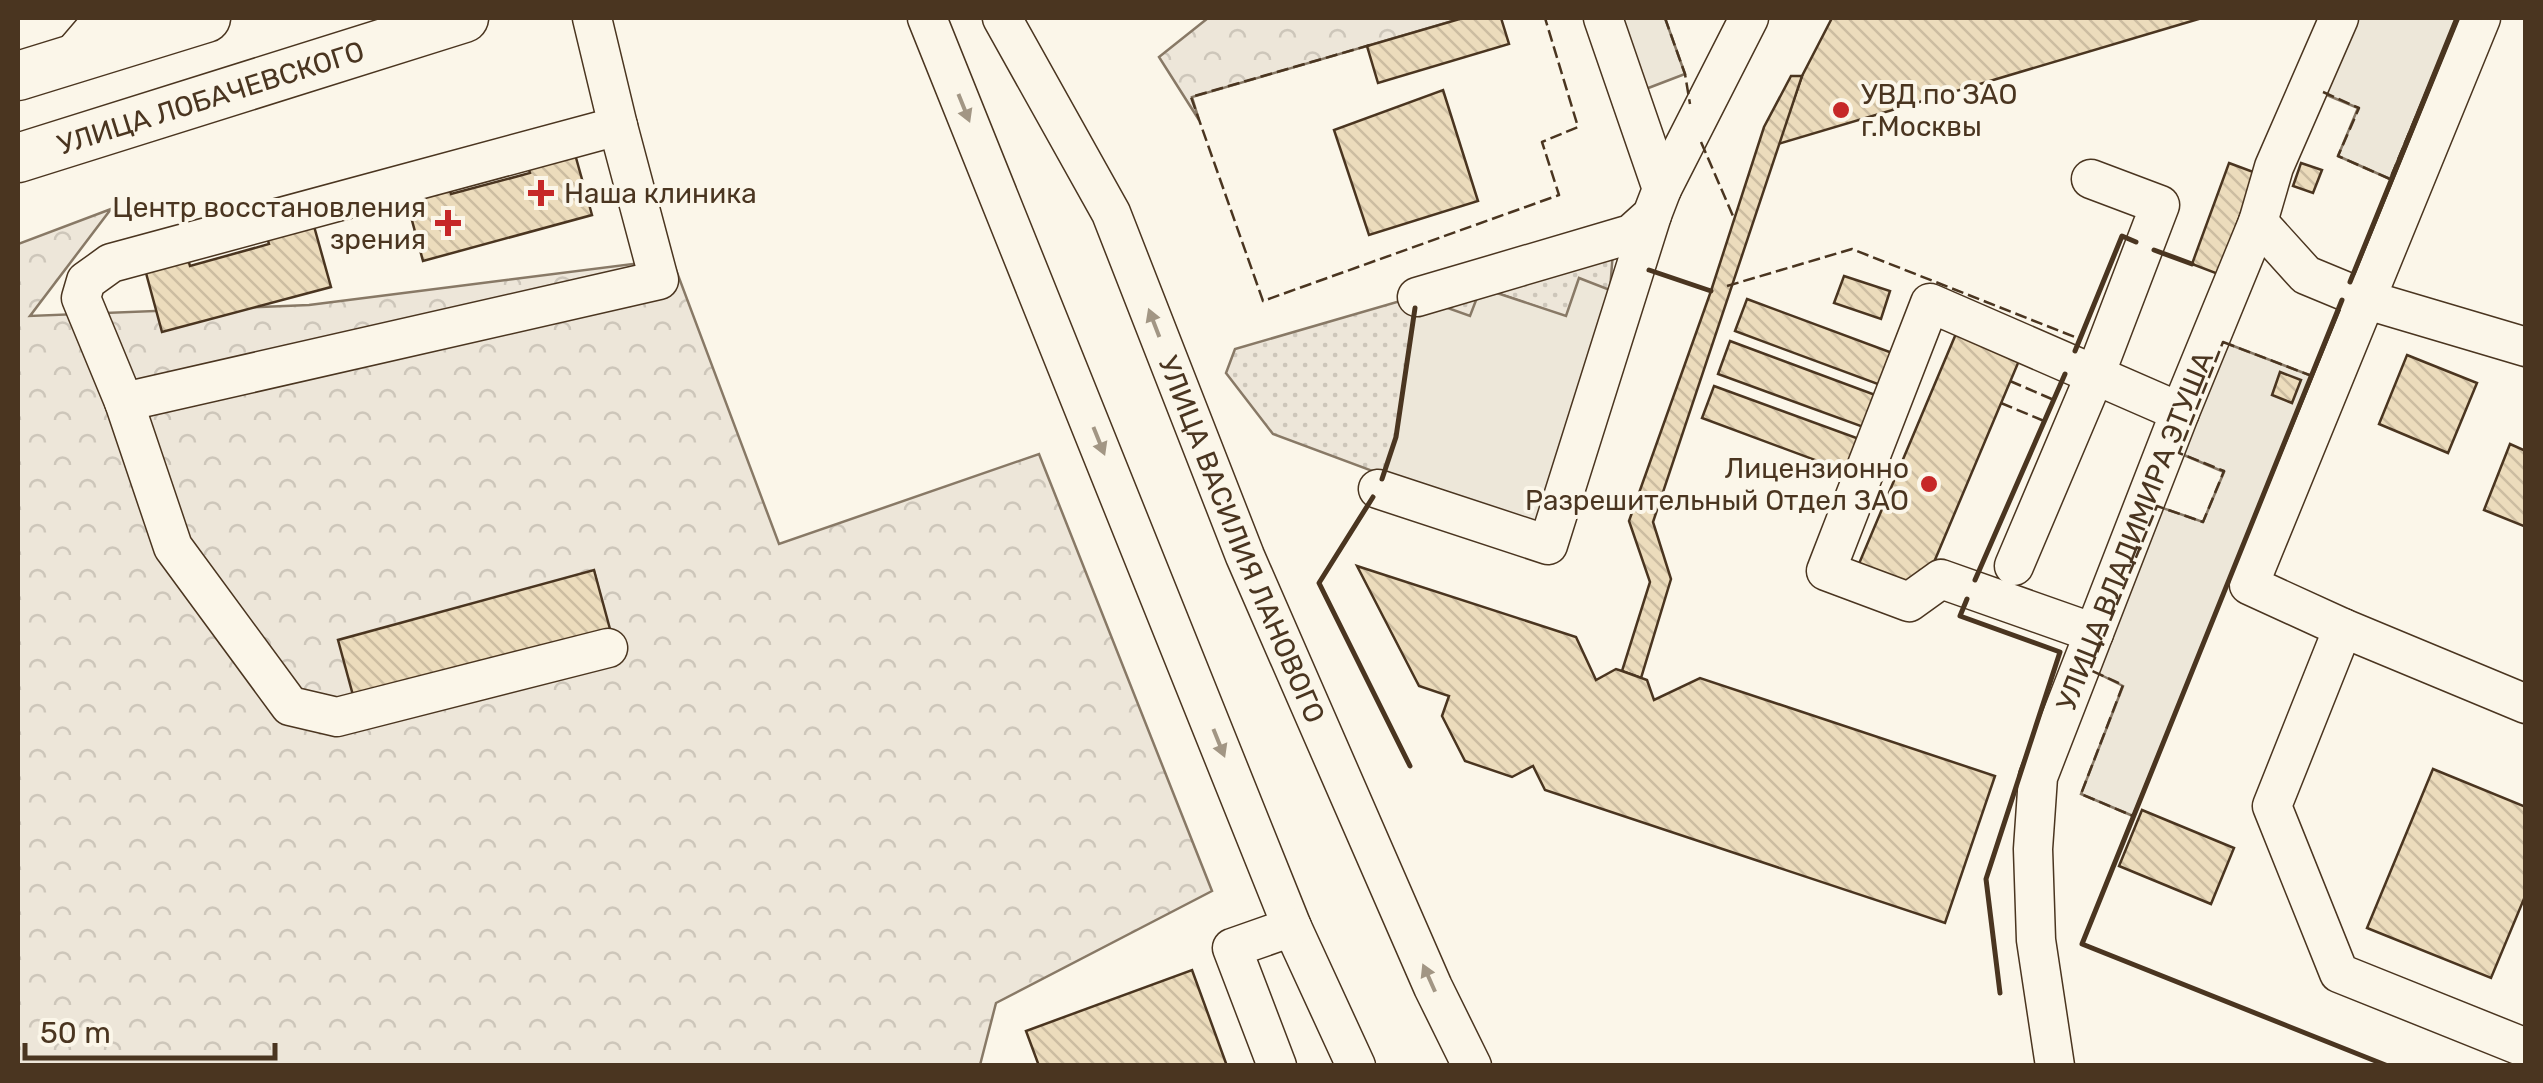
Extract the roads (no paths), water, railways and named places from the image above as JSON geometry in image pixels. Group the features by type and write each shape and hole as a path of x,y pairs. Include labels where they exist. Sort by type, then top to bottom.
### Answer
{"main road":[{"path":"18,76 206,18"},
{"name":"УЛИЦА ЛОБАЧЕВСКОГО","path":"18,158 464,18"}],"street":[{"path":"68,60 104,18"},
{"path":"124,402 658,280 592,18"},
{"path":"927,18 1292,927 1356,1066"},
{"name":"УЛИЦА ВАСИЛИЯ ЛАНОВОГО","path":"1002,18 1111,212 1245,556 1433,987 1472,1066"},
{"path":"1604,18 1657,202"},
{"path":"1378,489 1548,544 1657,202 1749,18"},
{"name":"УЛИЦА ВЛАДИМИРА ЭТУША","path":"2056,1066 2036,940 2033,849 2038,777 2258,222 2274,167 2338,18"},
{"path":"2481,18 2249,585 2526,704"},
{"path":"608,648 337,717 290,706 173,547 124,402 80,298 86,280 112,262 618,126"},
{"path":"2014,566 2095,374 2160,205 2091,179"},
{"path":"1416,297 1630,234 1657,202"},
{"path":"2258,222 2306,275 2364,298 2526,347"},
{"path":"2094,633 1941,580 1909,602 1826,570 1930,303 2180,412"},
{"path":"2343,628 2272,806 2339,973 2526,1048"},
{"path":"1278,1066 1232,948 1292,927"}],"place":[{"name":"УВД по ЗАО г.Москвы","path":"1841,110"},
{"name":"Наша клиника","path":"541,193"},
{"name":"Центр восстановления зрения","path":"448,223"},
{"name":"Лицензионно Разрешительный Отдел ЗАО","path":"1929,484"}]}
